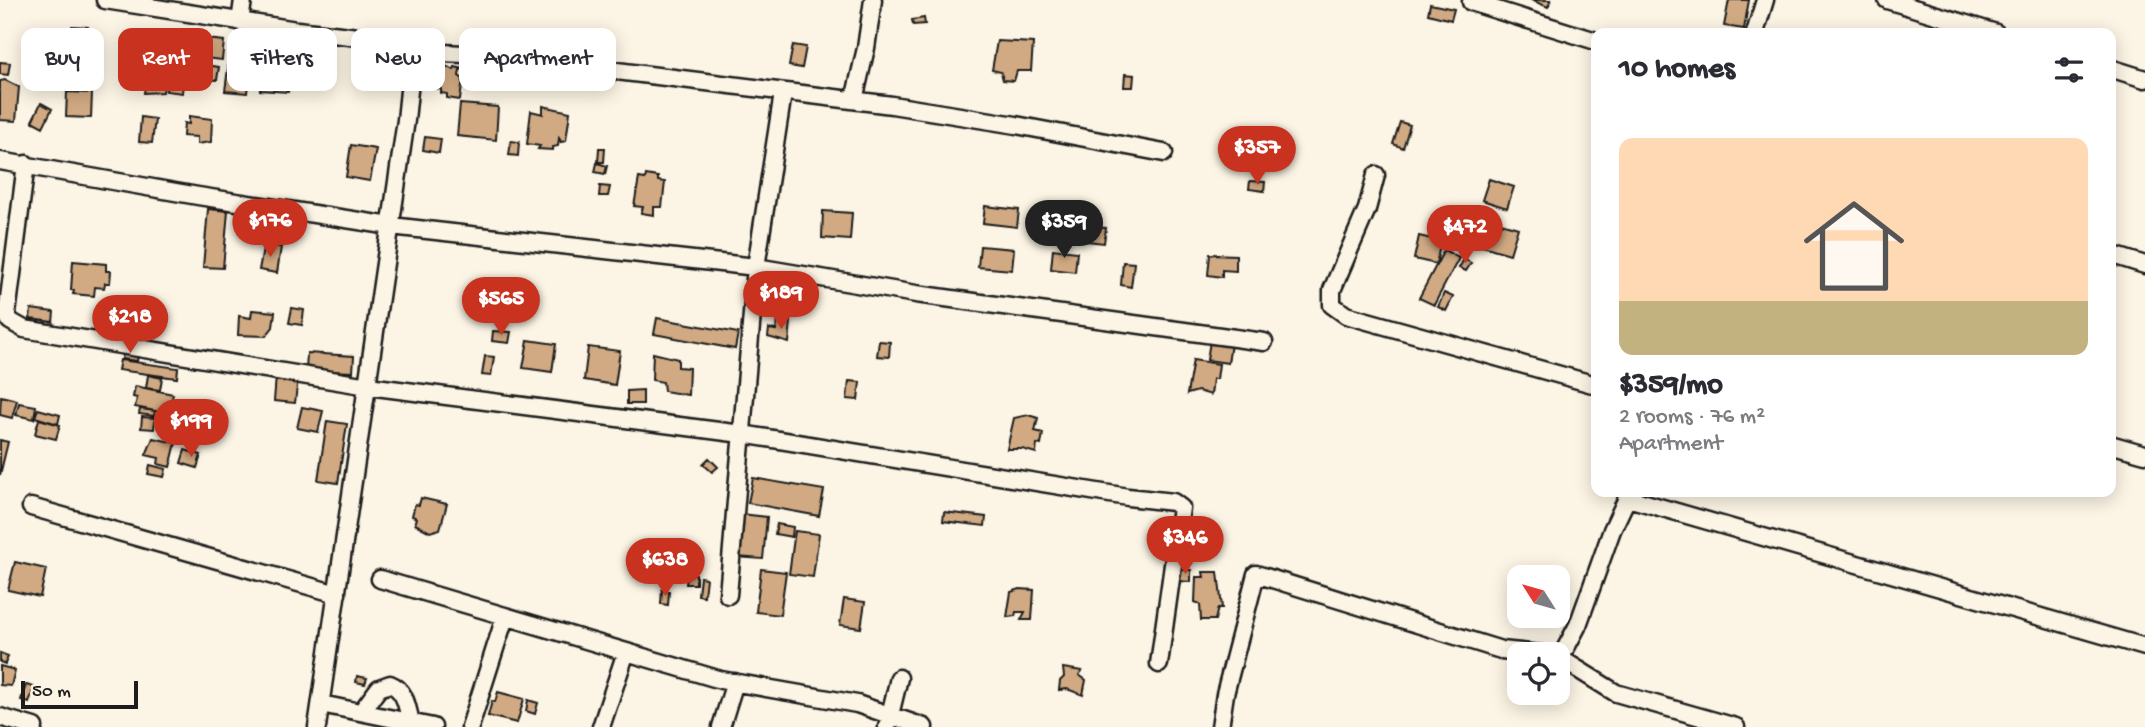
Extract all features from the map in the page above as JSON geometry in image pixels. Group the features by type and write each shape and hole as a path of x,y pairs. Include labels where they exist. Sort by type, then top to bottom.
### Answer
{"street":[{"path":"105,0 240,22 351,36"},
{"path":"240,22 243,0"},
{"path":"854,100 873,0"},
{"path":"1757,28 1765,0"},
{"path":"1887,0 1979,28"},
{"path":"1471,2 1591,39"},
{"path":"445,52 854,100 1016,125 1164,153"},
{"path":"2116,70 2145,79"},
{"path":"317,727 409,91"},
{"path":"728,595 756,267 783,93"},
{"path":"0,161 391,226 756,267 916,294 1264,341"},
{"path":"26,164 7,314 15,326 368,386 742,434 1173,502 1181,508 1159,664"},
{"path":"1376,174 1367,209 1332,290 1332,305 1346,315 1591,384"},
{"path":"2116,256 2145,265"},
{"path":"2116,446 2145,454"},
{"path":"1568,642 1578,625 1612,530 1628,497"},
{"path":"1636,497 2145,647"},
{"path":"31,507 337,594"},
{"path":"1220,727 1225,694 1256,574 1507,651"},
{"path":"380,579 735,682 857,704 888,721 924,727"},
{"path":"470,727 505,617"},
{"path":"601,727 626,652"},
{"path":"1570,664 1616,693 1735,727"},
{"path":"888,721 899,678"},
{"path":"722,727 735,682"},
{"path":"361,712 379,688 390,684 397,686 402,693 411,723"},
{"path":"321,704 432,727"},
{"path":"0,717 34,727"}],"building":[{"path":"1531,0 1551,0 1548,7"},
{"path":"1729,0 1749,0 1744,28 1724,26"},
{"path":"1430,4 1454,9 1451,20 1428,14"},
{"path":"924,18 925,24 913,25 912,20"},
{"path":"213,40 224,41 222,60 213,59"},
{"path":"997,41 1033,43 1031,71 1017,71 1014,81 1003,80 1001,72 992,70"},
{"path":"793,45 806,47 802,68 789,66"},
{"path":"0,62 10,63 8,75 0,74"},
{"path":"213,66 219,67 217,80 213,80"},
{"path":"445,66 454,70 455,67 459,68 460,100 447,98 447,94 441,93 445,91"},
{"path":"1125,74 1134,75 1133,87 1124,87"},
{"path":"227,76 227,91 247,91 247,93 225,91"},
{"path":"5,80 19,87 16,121 0,120 0,81"},
{"path":"67,92 92,93 91,118 66,117"},
{"path":"41,103 52,109 43,127 32,121"},
{"path":"460,104 498,107 496,140 457,136"},
{"path":"543,106 570,112 566,141 561,142 559,138 558,146 553,147 553,150 538,149 540,146 527,144 531,111 543,114"},
{"path":"189,116 212,119 211,142 197,144 197,137 183,136 184,123 189,124"},
{"path":"141,117 155,119 152,143 139,142"},
{"path":"1400,122 1410,125 1403,148 1393,144"},
{"path":"425,137 441,139 439,153 423,150"},
{"path":"511,141 519,142 518,156 509,155"},
{"path":"351,145 376,149 370,181 346,177"},
{"path":"599,148 605,148 604,162 598,162"},
{"path":"597,163 607,166 605,174 595,172"},
{"path":"646,175 658,177 658,181 665,182 662,207 654,207 654,215 641,213 643,207 634,206 639,178 645,179"},
{"path":"1489,179 1514,187 1507,208 1482,200"},
{"path":"1250,181 1265,182 1264,191 1249,189"},
{"path":"600,186 610,187 608,196 599,196"},
{"path":"985,206 1019,210 1017,227 983,223"},
{"path":"263,208 292,212 289,229 279,229 278,223 263,220"},
{"path":"208,209 228,211 223,268 203,267"},
{"path":"823,211 852,213 850,240 822,238"},
{"path":"1487,219 1518,228 1510,254 1479,245"},
{"path":"1079,226 1106,228 1104,243 1078,240"},
{"path":"1419,236 1441,241 1436,264 1414,259"},
{"path":"264,244 281,247 277,273 259,270"},
{"path":"980,246 1014,249 1012,270 978,267"},
{"path":"1053,249 1077,252 1075,272 1051,269"},
{"path":"1444,250 1459,258 1434,305 1419,298"},
{"path":"1210,254 1236,255 1236,271 1222,270 1222,277 1208,275"},
{"path":"1464,259 1471,263 1466,271 1459,268"},
{"path":"73,261 106,264 106,271 111,271 110,283 105,283 104,288 95,287 94,296 73,294"},
{"path":"1123,262 1134,263 1131,287 1121,285"},
{"path":"494,284 505,284 505,297 494,297"},
{"path":"1444,293 1453,297 1446,311 1438,307"},
{"path":"292,308 304,310 302,325 289,323"},
{"path":"31,309 54,312 53,322 30,319"},
{"path":"252,310 275,312 273,327 266,336 238,335 239,316 251,318"},
{"path":"657,318 738,333 735,349 654,334"},
{"path":"778,319 791,321 789,343 768,337 769,329 776,330"},
{"path":"493,331 511,332 509,343 492,341"},
{"path":"528,340 556,344 552,372 523,368"},
{"path":"879,341 890,342 889,357 877,356"},
{"path":"1210,341 1231,344 1228,363 1207,360"},
{"path":"588,347 620,351 615,385 584,380"},
{"path":"124,349 139,351 137,361 122,359"},
{"path":"307,353 354,356 353,372 306,370"},
{"path":"653,353 678,359 678,367 689,368 688,395 664,391 663,382 652,380"},
{"path":"485,356 494,357 491,376 482,375"},
{"path":"120,360 178,368 177,378 118,370"},
{"path":"1193,360 1219,364 1211,395 1198,391 1187,394"},
{"path":"148,375 162,378 160,390 146,388"},
{"path":"276,376 298,377 295,403 274,401"},
{"path":"849,381 860,382 858,400 847,399"},
{"path":"135,386 173,394 170,408 166,407 165,413 135,407"},
{"path":"643,390 643,404 627,404 627,391"},
{"path":"1,396 17,400 12,418 0,415"},
{"path":"19,403 36,406 34,419 16,415"},
{"path":"302,407 323,411 318,432 297,428"},
{"path":"38,409 60,415 58,424 35,417"},
{"path":"140,409 155,411 154,416 139,414"},
{"path":"1028,415 1038,418 1035,431 1043,433 1041,445 1037,444 1036,453 1007,449 1014,418"},
{"path":"167,416 179,418 175,437 164,435"},
{"path":"142,417 155,418 154,429 141,428"},
{"path":"39,419 60,425 56,439 35,434"},
{"path":"327,421 347,424 338,483 318,480"},
{"path":"153,438 176,443 170,467 158,464 159,458 146,455"},
{"path":"0,440 8,442 0,475"},
{"path":"185,450 201,455 197,468 181,463"},
{"path":"709,458 718,467 712,472 703,464"},
{"path":"150,465 166,469 164,477 148,474"},
{"path":"753,478 824,490 819,516 748,503"},
{"path":"421,498 447,504 440,529 430,532 415,524 417,518 412,516 415,504 419,505"},
{"path":"944,512 986,517 985,526 943,521"},
{"path":"741,514 767,517 763,559 736,557"},
{"path":"777,524 793,527 792,537 775,534"},
{"path":"795,531 819,534 813,577 789,574"},
{"path":"15,562 46,569 40,597 8,590"},
{"path":"761,569 786,572 780,615 756,612"},
{"path":"1180,570 1191,570 1191,582 1179,581"},
{"path":"1203,572 1218,572 1222,608 1218,608 1215,620 1201,620 1200,604 1195,602 1196,577 1204,577"},
{"path":"687,574 696,574 696,584 686,584"},
{"path":"700,577 706,578 704,596 698,595"},
{"path":"1020,589 1034,590 1032,620 1021,620 1025,612 1016,612 1015,616 1007,617 1011,592"},
{"path":"662,590 669,591 668,605 661,604"},
{"path":"844,599 865,602 861,628 840,625"},
{"path":"0,653 8,656 5,664 0,662"},
{"path":"0,666 15,670 11,686 0,685"},
{"path":"1063,668 1082,671 1079,675 1086,680 1083,695 1067,689 1059,690 1060,681 1064,677"},
{"path":"357,676 367,678 365,684 356,682"},
{"path":"26,685 34,687 29,703 21,700"},
{"path":"498,692 524,699 517,723 488,716"},
{"path":"528,700 538,703 535,714 526,711"}]}
